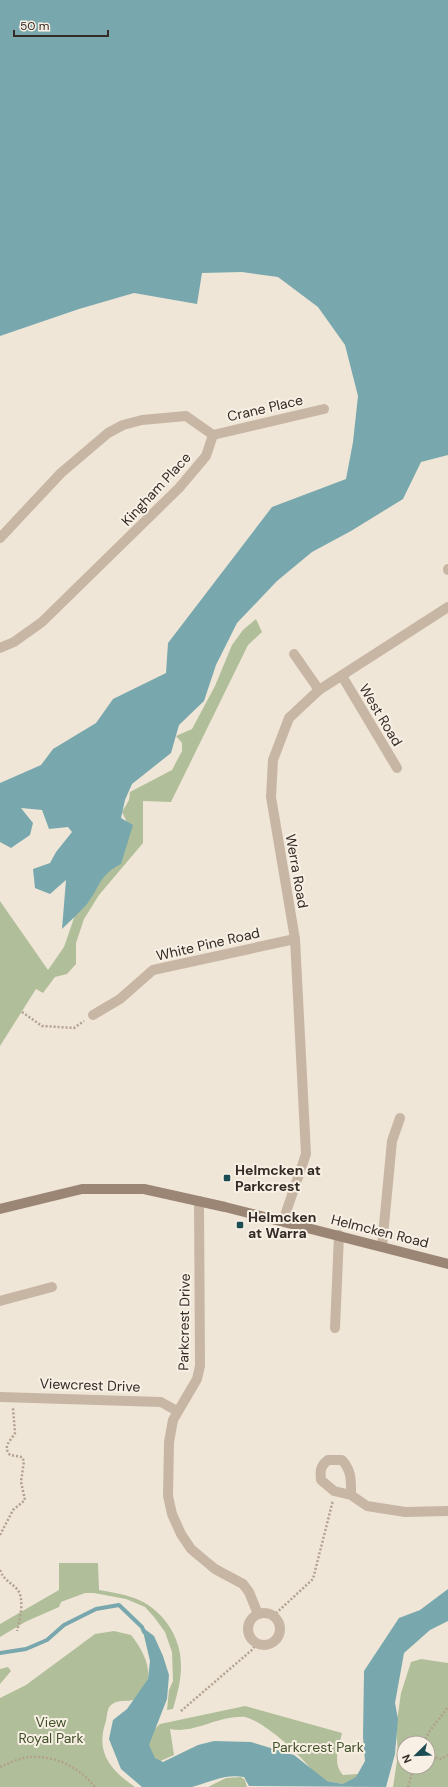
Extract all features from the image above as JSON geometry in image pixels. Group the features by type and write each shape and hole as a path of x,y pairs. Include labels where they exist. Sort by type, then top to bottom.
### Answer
{"main road":[{"name":"Helmcken Road","path":"0,1208 82,1189 144,1189 283,1221 448,1264"}],"street":[{"name":"Crane Place","path":"213,435 324,409"},
{"path":"0,538 61,473 108,433 123,425 142,420 186,416 213,435"},
{"name":"Kingham Place","path":"0,648 14,642 42,622 179,488 206,456 213,435"},
{"name":"Werra Road","path":"283,1221 306,1154 295,939 271,797 273,760 289,718 319,690 448,608"},
{"path":"294,654 319,690"},
{"name":"West Road","path":"342,676 397,768"},
{"name":"White Pine Road","path":"93,1015 120,999 153,970 295,939"},
{"path":"382,1246 392,1141 400,1118"},
{"name":"Parkcrest Drive","path":"199,1201 200,1366 197,1379 173,1420 169,1442 168,1496 172,1514 181,1534 191,1549 215,1569 243,1584 249,1592 258,1614"},
{"path":"335,1328 339,1235"},
{"path":"0,1301 52,1287"},
{"name":"Viewcrest Drive","path":"0,1397 161,1402 177,1411"},
{"path":"351,1495 352,1478 349,1467 342,1460 335,1459 328,1460 322,1464 320,1473 321,1480 334,1491 351,1495 367,1506 406,1512 448,1511"},
{"path":"263,1613 273,1616 279,1626 277,1637 268,1644 256,1643 249,1634 248,1628 250,1622 258,1614 263,1613"}],"path":[{"path":"22,1012 42,1026 74,1028 93,1015"},
{"path":"0,1535 13,1510 25,1500 21,1482 24,1461 22,1457 10,1455 6,1448 7,1443 15,1433 13,1397"},
{"path":"273,1616 313,1579 334,1491"},
{"path":"0,1570 8,1582 21,1594 22,1601 17,1631"},
{"path":"180,1711 253,1648 256,1643"},
{"path":"428,1735 448,1707"},
{"path":"436,1757 441,1759 448,1755"},
{"path":"0,1767 28,1757 52,1758 78,1771 95,1787"},
{"path":"408,1787 412,1775"}],"green space":[{"path":"256,619 262,632 248,645 171,802 143,801 143,843 99,895 84,919 76,943 76,964 67,974 55,977 43,993 36,989 0,1046 0,901 48,970 64,947 75,915 127,822 122,812 129,800 130,792 172,770 182,751 182,743 176,736 192,729 215,686 232,645 243,630"},
{"path":"59,1563 98,1563 99,1590 134,1598 153,1609 161,1616 174,1635 180,1656 180,1678 173,1709 167,1710 169,1690 173,1681 172,1652 165,1632 145,1607 126,1599 94,1593 85,1593 61,1602 59,1607 25,1622 0,1637 0,1624 59,1590"},
{"name":"View Royal Park","path":"114,1631 131,1635 140,1647 148,1669 147,1683 142,1694 136,1699 119,1701 110,1706 103,1732 102,1742 107,1759 118,1774 135,1787 0,1787 0,1698 26,1685 95,1634"},
{"path":"421,1659 448,1663 448,1787 393,1787 396,1767 396,1775 436,1775 436,1735 397,1735 396,1728 401,1693 411,1662"},
{"name":"View Royal Park","path":"8,1667 11,1671 0,1684 0,1669"},
{"name":"Parkcrest Park","path":"245,1706 342,1733 337,1755 338,1765 343,1775 358,1774 357,1787 318,1779 305,1762 286,1743 264,1726 245,1717 224,1719 191,1729 170,1729 174,1755 156,1763 145,1738 160,1724"},
{"path":"241,1777 245,1780 247,1787 208,1787 226,1778"}],"water":[{"path":"0,0 448,0 448,455 421,462 403,499 351,531 312,552 277,581 237,623 216,665 204,701 179,725 171,753 132,784 125,800 121,818 133,825 121,864 108,872 87,904 62,929 66,880 50,894 35,888 33,869 50,863 56,852 72,832 68,827 49,829 42,810 21,808 33,823 30,835 11,848 0,842 0,783 41,765 53,749 96,723 113,699 166,673 168,643 272,507 346,479 353,442 358,396 345,345 318,307 278,277 242,272 202,273 197,304 134,293 79,309 0,336"},
{"path":"448,1589 448,1621 430,1630 404,1653 395,1703 398,1719 395,1754 386,1787 249,1786 244,1777 237,1776 217,1779 192,1787 142,1787 121,1769 109,1739 113,1720 127,1709 148,1679 150,1661 142,1627 154,1636 163,1656 169,1675 167,1699 149,1745 155,1758 163,1762 198,1745 214,1741 251,1742 294,1755 327,1781 343,1784 356,1777 365,1761 363,1737 364,1671 399,1618 420,1610"}],"waterway":[{"path":"0,1653 26,1649 47,1640 64,1625 96,1609 119,1605 142,1627 144,1632"}],"place":[{"name":"Helmcken at Parkcrest","path":"227,1178"},
{"name":"Helmcken at Warra","path":"240,1225"}]}
